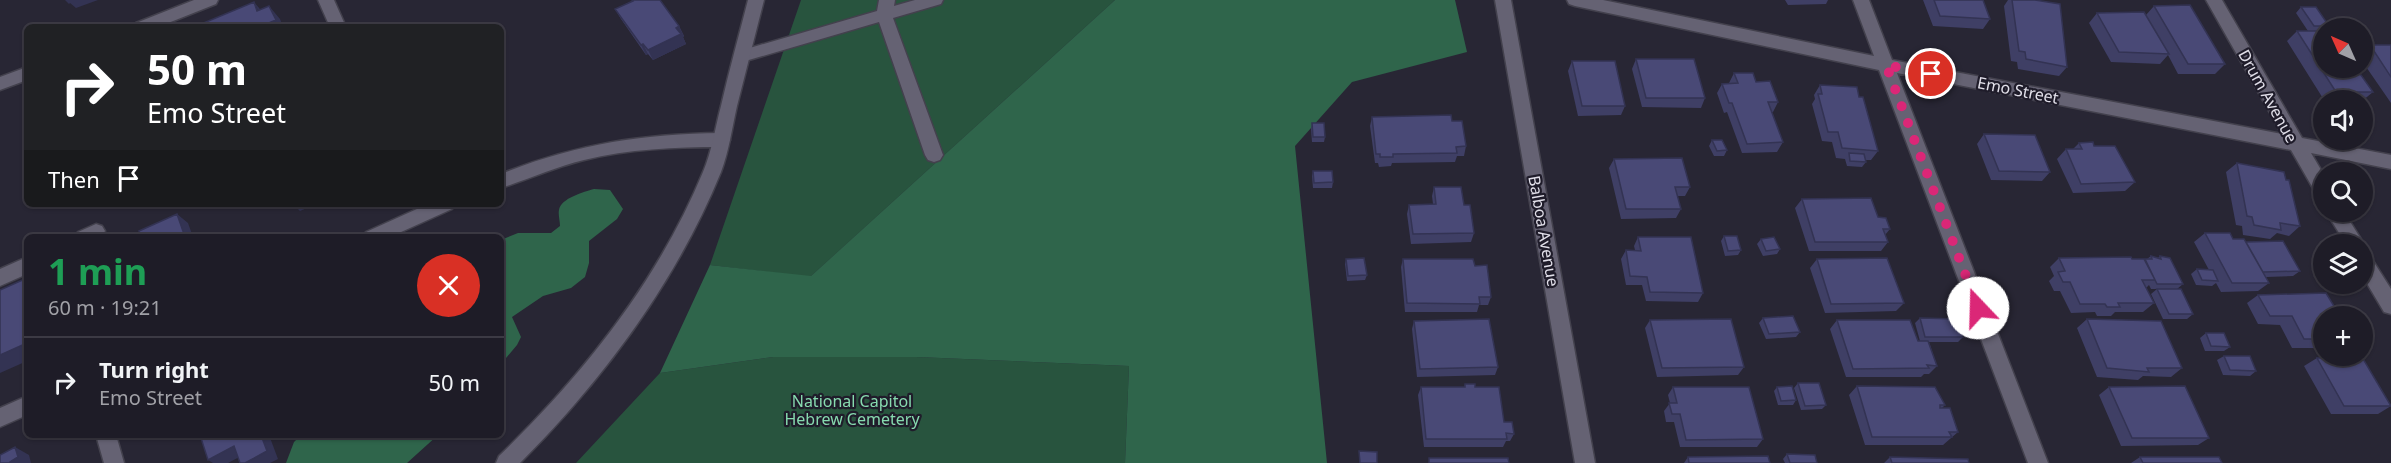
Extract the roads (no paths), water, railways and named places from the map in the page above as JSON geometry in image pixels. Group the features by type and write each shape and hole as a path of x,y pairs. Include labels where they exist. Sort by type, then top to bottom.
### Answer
{"street":[{"path":"150,24 210,0"},
{"path":"326,0 337,24"},
{"path":"506,463 575,390 621,332 648,293 673,249 712,171 756,0"},
{"path":"742,56 886,8 935,0"},
{"name":"Balboa Avenue","path":"1503,0 1585,463"},
{"name":"Emo Street","path":"1575,0 1886,65 2294,141 2391,162"},
{"path":"1861,0 2038,463"},
{"name":"Drum Avenue","path":"2214,0 2313,173"},
{"path":"886,8 934,155"},
{"path":"0,84 24,74"},
{"path":"504,180 557,159 615,145 657,141 721,140"},
{"path":"377,234 421,209"},
{"path":"0,278 24,266"},
{"path":"2373,276 2391,306"},
{"path":"0,418 24,406"},
{"path":"107,438 114,463"}],"park label":[{"name":"National Capitol Hebrew Cemetery","path":"852,410"}]}
